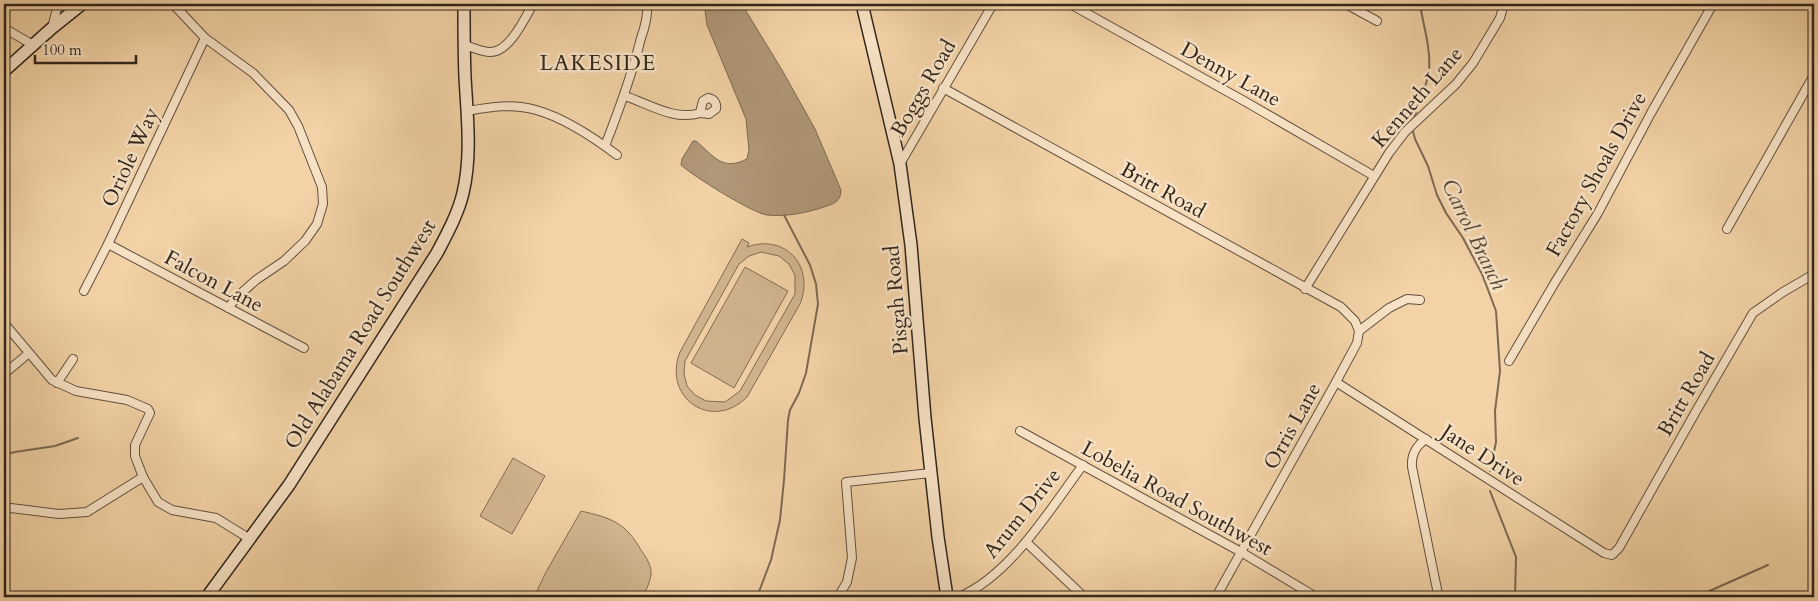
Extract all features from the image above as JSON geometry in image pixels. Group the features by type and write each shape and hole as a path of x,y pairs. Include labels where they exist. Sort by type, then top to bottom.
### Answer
{"street":[{"path":"52,28 58,4"},
{"path":"4,71 82,4"},
{"path":"173,4 205,38 253,73 289,110 298,126 322,187 324,204 317,224 305,241 284,261 256,280 228,308"},
{"name":"Old Alabama Road Southwest","path":"207,597 289,485 445,237 463,194 467,169 468,141 464,4"},
{"path":"464,45 491,52 502,49 509,43 533,4"},
{"path":"605,146 625,96 644,29 647,4"},
{"name":"Pisgah Road","path":"862,4 900,164 911,245 931,473 947,597"},
{"name":"Boggs Road","path":"900,164 993,4"},
{"name":"Denny Lane","path":"1070,4 1374,176"},
{"path":"1346,4 1377,21"},
{"name":"Kenneth Lane","path":"1305,289 1374,176 1405,132 1456,84 1473,63 1500,18 1504,4"},
{"name":"Factory Shoals Drive","path":"1509,362 1598,213 1651,113 1713,4"},
{"path":"4,28 33,45"},
{"name":"Oriole Way","path":"84,291 205,38"},
{"path":"1727,229 1814,75"},
{"name":"Britt Road","path":"943,88 1305,289 1341,307 1355,322 1359,331"},
{"path":"625,96 670,113 688,116 700,113"},
{"path":"467,111 506,106 536,110 561,120 617,155"},
{"name":"Falcon Lane","path":"108,244 304,348"},
{"name":"Britt Road","path":"1612,555 1619,548 1631,528 1753,313 1783,292 1814,274"},
{"path":"1359,331 1389,308 1407,299 1420,300"},
{"path":"4,323 28,353 52,380 57,383 76,391 127,400 148,409 150,413 135,445 135,456 143,477 154,497 165,507 216,518 250,538"},
{"name":"Orris Lane","path":"1216,597 1357,343 1359,331"},
{"path":"4,374 28,353"},
{"path":"57,383 74,358"},
{"name":"Jane Drive","path":"1336,382 1604,553 1612,555"},
{"name":"Lobelia Road Southwest","path":"1020,431 1241,552 1316,597"},
{"path":"1426,438 1415,449 1412,467 1438,594"},
{"name":"Arum Drive","path":"959,597 973,591 988,580 1026,542 1083,465"},
{"path":"838,597 847,582 852,558 846,482 931,473"},
{"path":"4,510 11,508 59,514 87,512 143,477"},
{"path":"1026,542 1084,597"}],"shaded area":[{"path":"707,4 740,4 746,11 815,129 841,190 840,197 836,202 803,213 767,215 749,208 723,193 681,165 682,159 693,141 696,141 724,163 738,163 747,159 749,150 746,119 707,25 705,10"},
{"path":"742,239 749,243 747,247 761,244 774,245 785,249 794,256 804,278 804,290 800,304 747,397 733,407 719,411 706,410 694,405 684,396 678,383 676,369 680,352","holes":["761,252 779,256 789,264 795,275 795,294 740,391 725,402 706,401 695,395 687,386 684,374 685,361 739,264 749,256"]},
{"path":"745,267 788,291 734,388 691,363"},
{"path":"513,458 545,476 512,534 480,516"},
{"path":"581,511 609,519 623,527 635,541 651,568 650,580 643,597 534,597"}],"waterway":[{"path":"1414,119 1429,70 1428,45 1420,4"},
{"name":"Carrol Branch","path":"1413,131 1428,166 1437,195 1482,274 1496,311 1500,371 1495,411 1496,442 1490,471"},
{"path":"757,597 771,560 780,520 788,420 790,410 799,393 806,373 818,304 816,284 810,265 784,215"},
{"path":"4,455 55,446 78,438"},
{"path":"1490,491 1516,557 1515,597"},
{"path":"1696,597 1768,565"}],"district":[{"name":"LAKESIDE","path":"598,62"}]}
